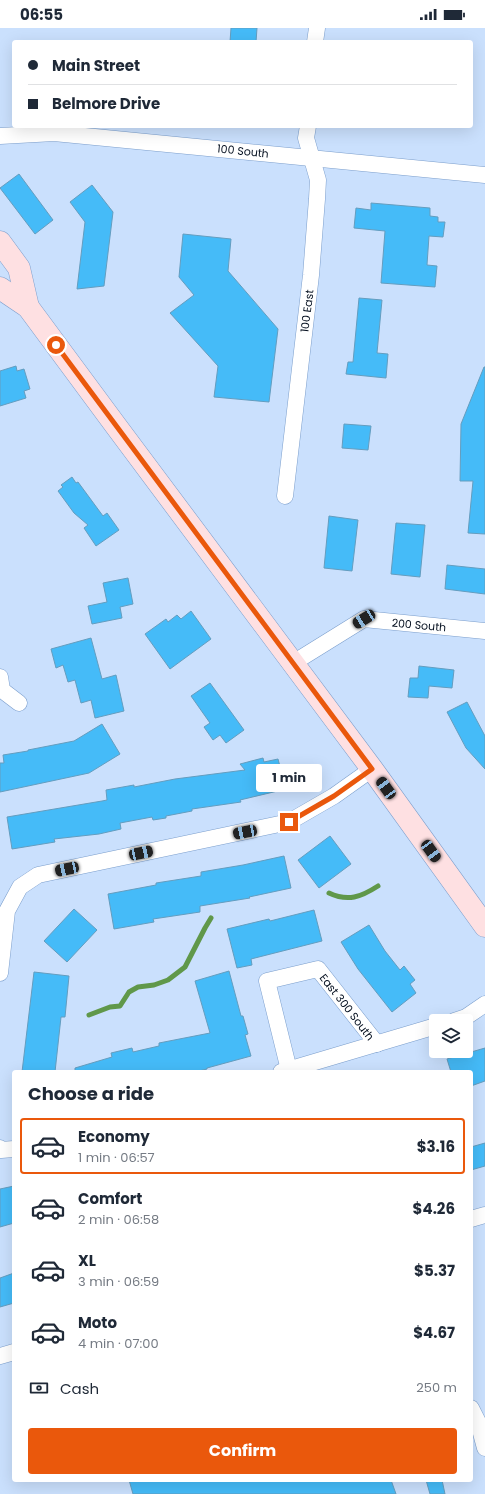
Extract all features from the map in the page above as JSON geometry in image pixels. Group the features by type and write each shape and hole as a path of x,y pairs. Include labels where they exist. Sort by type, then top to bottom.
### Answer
{"main road":[{"path":"0,242 19,268 28,307"},
{"path":"0,288 28,307 372,769 485,926"}],"street":[{"path":"315,40 317,28"},
{"name":"100 East","path":"285,496 312,267 318,180 306,138 308,128"},
{"name":"100 South","path":"0,136 54,133 485,174"},
{"name":"200 South","path":"293,663 364,619 485,631"},
{"path":"0,677 2,690 19,703"},
{"path":"0,973 7,911 20,887 38,875 289,822 334,796 372,769"},
{"name":"East 300 South","path":"285,1070 267,981 318,969 376,1044"},
{"path":"471,1014 485,1004"},
{"path":"288,1070 429,1028"},
{"path":"473,1218 485,1215"},
{"path":"0,1356 12,1353"},
{"path":"473,1410 481,1419 485,1448"}],"building":[{"path":"231,28 257,28 256,40 230,40"},
{"path":"19,174 53,220 35,234 0,188"},
{"path":"92,185 113,212 104,286 77,289 85,222 70,202"},
{"path":"371,203 430,208 430,216 438,217 438,222 445,222 443,237 429,236 427,265 437,266 435,287 381,283 385,231 354,228 356,208 371,210"},
{"path":"183,234 231,239 228,271 278,329 269,402 214,397 218,366 170,313 194,295 179,277"},
{"path":"359,298 382,300 377,353 388,354 386,378 346,374 348,362 353,362"},
{"path":"16,366 17,371 24,369 30,389 24,391 26,398 0,406 0,371"},
{"path":"484,367 485,534 468,533 473,481 460,481 461,424"},
{"path":"344,424 371,426 368,450 342,448"},
{"path":"72,477 76,483 78,482 103,516 107,513 119,530 96,546 84,528 88,525 74,513 58,491 63,487 61,485"},
{"path":"329,516 358,520 352,571 324,568"},
{"path":"396,523 425,525 420,577 391,574"},
{"path":"447,565 485,569 485,594 445,589"},
{"path":"128,578 133,604 120,607 122,618 92,624 88,606 107,602 103,583"},
{"path":"191,611 211,639 170,669 145,634 166,619 168,622 177,615 181,619"},
{"path":"91,638 102,679 116,675 124,711 95,718 91,700 81,703 75,680 68,682 63,665 56,668 51,649"},
{"path":"419,666 454,670 452,688 429,686 428,698 408,697 410,678 418,678"},
{"path":"210,683 244,730 226,743 220,735 213,740 204,727 210,723 191,696"},
{"path":"467,702 485,736 485,769 466,748 447,712"},
{"path":"102,724 120,754 89,773 0,792 0,763 4,763 3,755 74,741"},
{"path":"263,758 264,762 278,759 286,789 240,800 241,802 192,809 192,811 166,816 166,818 153,820 152,817 120,823 121,829 99,834 54,839 55,842 12,849 7,817 107,800 106,790 245,770 240,764"},
{"path":"330,836 351,864 319,888 298,860"},
{"path":"284,856 291,888 249,897 250,898 200,906 200,912 153,919 154,922 114,929 108,894 156,885 156,883 201,876 201,872"},
{"path":"74,909 97,930 67,962 44,941"},
{"path":"314,910 322,941 251,959 252,965 237,968 227,929 269,919 270,921"},
{"path":"369,925 385,951 400,970 404,966 415,980 410,984 416,993 392,1012 358,969 341,942"},
{"path":"229,971 241,1016 243,1016 248,1034 245,1035 251,1056 203,1070 75,1070 75,1068 112,1057 111,1053 132,1048 133,1052 159,1046 159,1043 210,1033 195,981"},
{"path":"34,972 69,976 65,1017 61,1017 55,1070 22,1070"},
{"path":"485,1048 485,1081 473,1085 473,1070 450,1070 447,1059 473,1058 473,1051"},
{"path":"485,1143 485,1166 473,1169 473,1146"},
{"path":"12,1186 12,1224 0,1227 0,1189"},
{"path":"12,1274 12,1304 0,1307 0,1278"},
{"path":"130,1482 392,1482 396,1494 133,1494"},
{"path":"427,1482 442,1482 445,1494 430,1494"}],"waterway":[{"path":"329,893 348,898 366,893 378,886"},
{"path":"89,1015 110,1007 120,1006 129,992 138,987 154,985 168,980 185,967 211,918"}],"route":[{"path":"56,345 372,769 334,796 289,822"}]}
